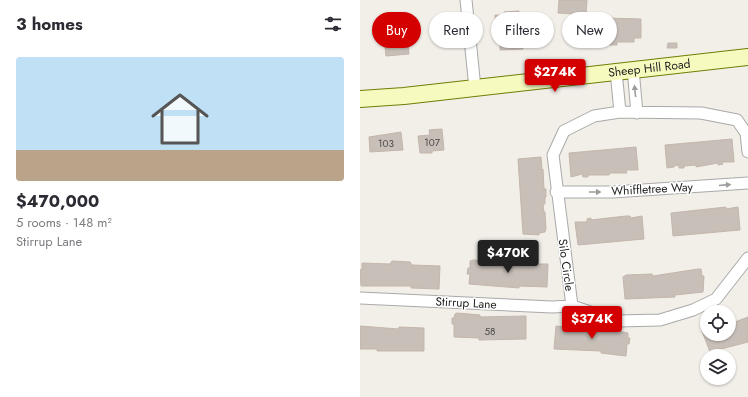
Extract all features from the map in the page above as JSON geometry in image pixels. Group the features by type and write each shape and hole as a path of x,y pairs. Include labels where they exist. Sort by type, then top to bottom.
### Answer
{"street":[{"path":"466,0 475,88"},
{"name":"Sheep Hill Road","path":"360,99 475,88 748,57"},
{"path":"633,69 637,113"},
{"path":"616,71 620,112"},
{"name":"Silo Circle","path":"748,152 746,134 737,120 701,113 620,112 594,116 564,131 553,155 556,192 572,306 618,321 660,320 693,310 716,299 748,258"},
{"name":"Whiffletree Way","path":"556,192 613,192 748,183"},
{"name":"Stirrup Lane","path":"360,298 552,307 572,306"}],"building":[{"path":"559,0 587,0 586,12 558,13"},
{"path":"617,18 641,19 641,38 634,38 634,42 617,42"},
{"path":"668,43 677,43 677,48 667,48"},
{"path":"385,48 408,48 409,54 386,56"},
{"path":"500,48 523,48 523,49 500,50"},
{"path":"442,129 444,150 432,151 432,153 420,153 418,136 430,135 429,130"},
{"path":"401,132 403,150 370,152 369,137"},
{"path":"732,139 734,162 722,162 723,164 718,165 718,163 696,167 696,165 684,166 684,168 679,168 679,165 667,168 665,145"},
{"path":"636,147 638,170 626,170 627,173 610,173 609,175 588,175 588,177 583,177 582,174 571,177 569,153"},
{"path":"541,157 544,189 546,189 545,204 543,204 546,229 545,232 539,233 539,235 523,234 518,159"},
{"path":"726,207 726,209 738,207 740,230 673,236 671,213"},
{"path":"630,216 631,218 642,216 644,239 578,245 575,222 587,222 587,219 591,218 591,220"},
{"path":"392,261 410,262 412,265 440,266 439,289 411,288 411,286 361,286 360,270 362,269 362,263 390,264"},
{"path":"470,261 498,262 498,264 548,264 547,287 519,286 519,288 469,284 470,274 467,274 468,268 470,268"},
{"path":"701,269 702,276 704,276 703,292 675,295 675,297 625,299 623,277 626,275 652,274 653,276"},
{"path":"455,314 480,315 480,317 526,316 526,339 479,340 479,338 454,337 454,324 452,324 452,318 454,318"},
{"path":"748,317 748,342 721,349 709,349 706,341 736,341 736,322"},
{"path":"588,325 602,328 603,331 611,332 612,330 628,333 628,338 630,338 629,344 627,344 626,356 601,353 601,351 554,349 556,326 582,329 584,326 587,327"},
{"path":"360,326 399,329 399,327 424,328 424,351 377,351 377,349 360,349"}]}
